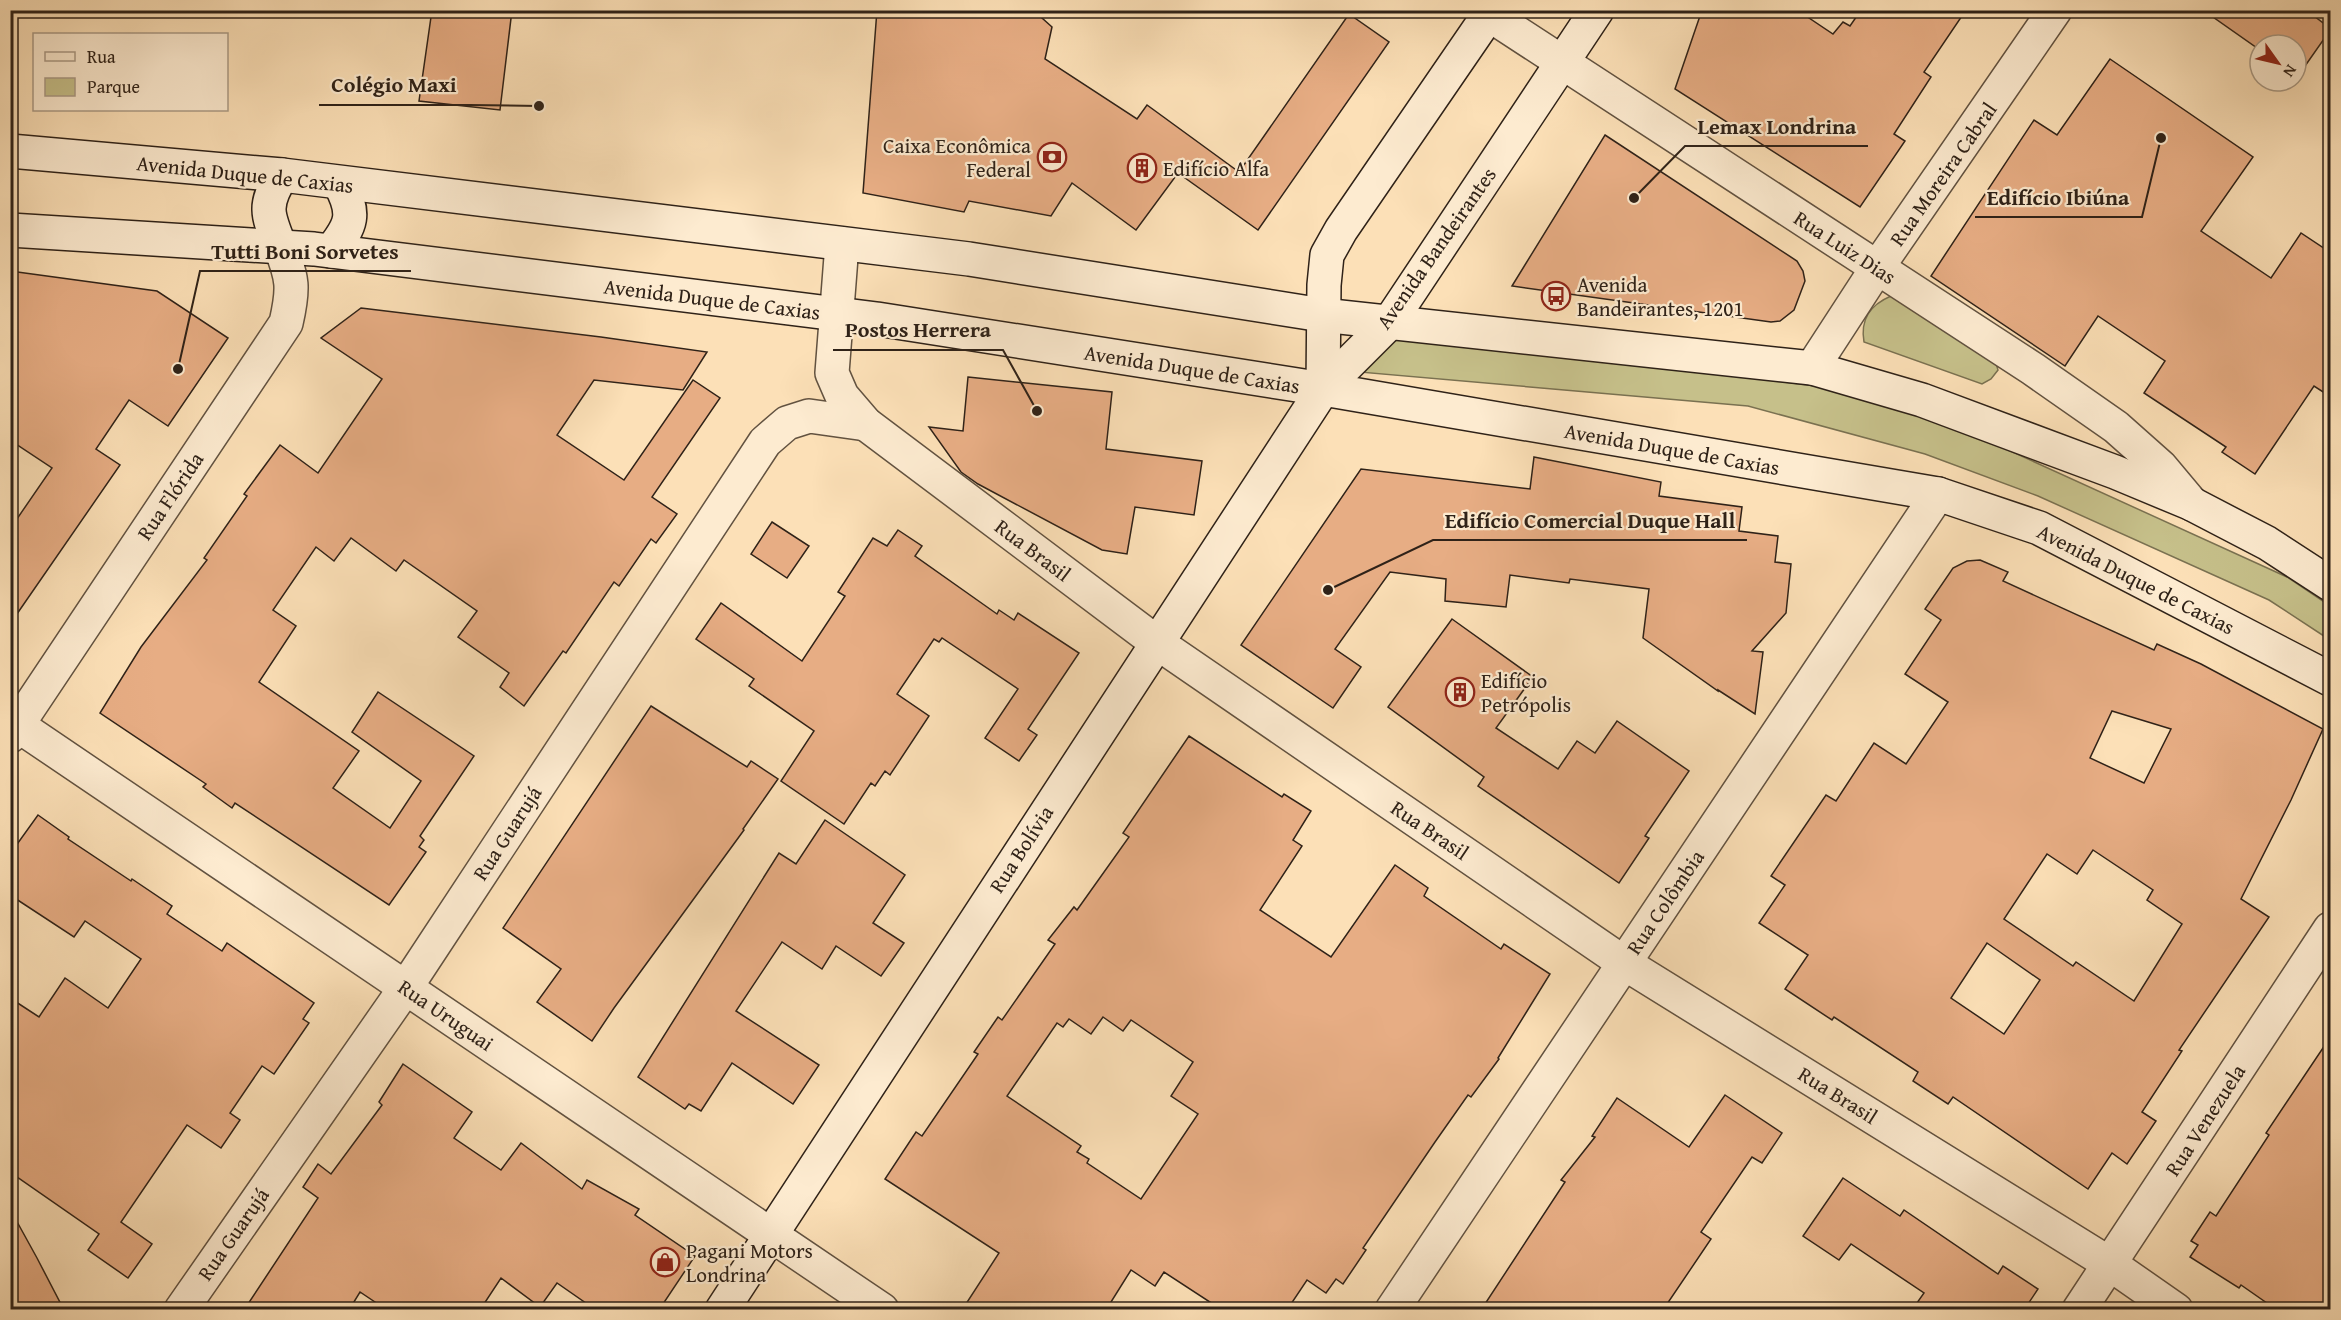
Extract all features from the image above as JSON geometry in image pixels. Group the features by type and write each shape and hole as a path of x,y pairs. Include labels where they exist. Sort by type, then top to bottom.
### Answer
{"street":[{"name":"Avenida Bandeirantes","path":"1323,389 1389,322 1597,10"},
{"name":"Rua Moreira Cabral","path":"1812,369 1878,268 2055,10"},
{"name":"Rua Luiz Dias","path":"1488,12 1562,64 2033,369 2116,427 2161,467 2192,504"},
{"path":"1323,389 1322,315 1327,255 1341,230 1488,12"},
{"name":"Avenida Duque de Caxias","path":"10,151 282,175 340,184 969,259 1322,315 1812,369 1922,400 2115,472 2192,504 2267,543 2331,584"},
{"path":"280,246 268,209 272,192 282,175"},
{"path":"331,251 343,236 350,219 350,201 340,184"},
{"name":"Avenida Duque de Caxias","path":"10,230 331,251 877,319 1323,389 1938,494 2039,528 2331,679"},
{"name":"Rua Brasil","path":"842,244 832,372 842,396 866,424 1156,642 1624,963 2110,1264 2176,1310"},
{"name":"Rua Flórida","path":"13,727 285,322 292,298 292,274 280,246"},
{"name":"Rua Bolívia","path":"722,1310 1323,389"},
{"name":"Rua Guarujá","path":"181,1310 406,987 765,442 787,423 809,417 866,424"},
{"name":"Rua Colômbia","path":"1392,1310 1938,494"},
{"name":"Rua Uruguai","path":"13,727 406,987 882,1310"},
{"name":"Rua Venezuela","path":"2079,1310 2331,929"}],"green space":[{"path":"1891,296 1994,357 1998,370 1991,379 1982,384 1864,342 1864,326 1868,314 1877,304"},
{"path":"1395,333 1847,390 1984,439 2287,577 2330,606 2330,640 2269,600 2038,496 1925,454 1748,406 1359,372"}],"building":[{"path":"432,10 512,10 500,110 419,101"},
{"path":"877,10 1033,10 1052,27 1045,59 1137,119 1147,105 1239,172 1349,14 1389,42 1258,230 1178,173 1136,230 1072,183 1051,216 969,201 964,212 863,193"},
{"path":"1702,10 1797,10 1833,34 1843,22 1850,26 1861,10 1966,10 1924,72 1931,77 1894,134 1905,141 1860,207 1675,89"},
{"path":"2203,10 2306,10 2331,29 2308,62 2308,33 2248,33 2248,42"},
{"path":"2110,59 2253,157 2201,231 2271,278 2301,233 2331,253 2331,397 2314,386 2255,474 2222,452 2226,447 2144,393 2165,361 2098,316 2065,366 1931,276 2034,120 2057,135"},
{"path":"1605,135 1797,261 1803,271 1805,281 1794,310 1780,321 1771,322 1512,286"},
{"path":"10,271 157,291 228,338 168,426 129,400 96,449 120,465 10,624 10,529 52,468 10,440"},
{"path":"361,308 707,352 683,390 594,380 557,435 624,480 693,380 720,398 652,497 677,514 656,543 651,539 619,586 614,582 566,653 563,651 524,706 500,687 509,673 458,637 477,611 404,560 396,571 351,538 334,561 316,547 273,610 296,626 259,682 359,751 333,788 390,828 421,781 352,732 378,692 474,756 420,836 424,840 419,847 426,852 389,905 235,803 232,808 203,787 206,784 100,713 141,647 207,560 204,558 247,496 244,494 280,445 318,473 382,379 321,338"},
{"path":"968,377 1112,392 1106,449 1202,461 1194,515 1135,507 1127,554 1102,550 978,484 961,472 929,427 963,431"},
{"path":"1534,457 1661,482 1659,496 1742,507 1739,531 1778,536 1775,562 1791,564 1786,613 1752,651 1763,652 1755,714 1643,638 1649,589 1570,579 1569,583 1510,575 1506,607 1445,601 1446,579 1390,572 1335,649 1361,667 1333,708 1241,645 1361,469 1530,489"},
{"path":"772,522 809,546 787,578 751,554"},
{"path":"898,530 922,546 915,556 997,614 999,610 1014,620 1018,613 1079,653 1028,729 1037,735 1019,761 985,738 1018,689 942,638 939,642 934,639 897,694 929,716 890,775 885,771 875,786 871,783 844,824 781,781 814,731 749,686 754,679 696,639 721,603 802,661 845,596 838,592 873,538 887,546"},
{"path":"1980,560 2008,572 2003,581 2154,650 2157,644 2201,664 2323,729 2291,800 2241,899 2269,917 2179,1050 2182,1051 2142,1112 2156,1121 2127,1164 2112,1153 2088,1189 1953,1097 1948,1104 1913,1081 1918,1072 1834,1017 1832,1020 1785,989 1808,955 1759,923 1785,885 1771,876 1826,795 1836,801 1874,743 1906,764 1948,702 1905,674 1941,620 1925,609 1953,568 1967,561","holes":["2112,711 2171,729 2144,783 2090,758","2093,850 2153,890 2147,900 2182,924 2134,1001 2076,962 2073,966 2004,919 2047,854 2077,874","1987,943 2040,980 2004,1034 1951,998"]},
{"path":"1452,619 1533,677 1496,728 1558,769 1577,741 1595,753 1617,721 1689,771 1645,836 1649,838 1619,883 1478,786 1484,777 1388,707"},
{"path":"651,706 747,767 751,761 778,779 592,1041 537,1002 561,969 503,928"},
{"path":"1189,736 1282,797 1284,794 1311,811 1293,840 1302,846 1260,910 1331,957 1395,865 1428,888 1424,896 1501,949 1504,944 1550,974 1499,1059 1471,1097 1468,1095 1435,1142 1363,1248 1366,1250 1343,1284 1336,1279 1326,1293 1307,1280 1287,1310 1222,1310 1164,1272 1155,1286 1131,1270 1106,1310 962,1310 999,1253 885,1179 916,1132 922,1136 978,1054 974,1052 998,1017 1002,1020 1055,944 1048,940 1074,907 1077,910 1129,837 1123,833","holes":["1103,1017 1123,1031 1131,1020 1193,1062 1171,1096 1198,1114 1141,1199 1087,1163 1089,1159 1077,1152 1081,1146 1007,1096 1057,1023 1063,1027 1069,1019 1091,1034"]},
{"path":"38,815 69,837 68,839 172,906 167,914 222,951 227,943 314,1003 303,1019 309,1023 274,1074 262,1066 230,1113 240,1120 221,1148 187,1125 121,1222 152,1244 128,1278 88,1250 99,1234 10,1172 10,998 39,1017 65,978 108,1008 141,959 85,921 74,937 10,895 10,854"},
{"path":"825,820 905,875 873,923 904,943 881,976 836,946 822,969 782,942 736,1011 819,1065 793,1104 732,1063 701,1111 689,1104 685,1109 638,1077 779,853 796,864"},
{"path":"2331,1036 2331,1310 2277,1310 2241,1285 2239,1288 2190,1257 2198,1245 2191,1241 2210,1212 2216,1216 2269,1135 2266,1133"},
{"path":"403,1064 472,1112 454,1138 501,1170 521,1143 582,1189 587,1180 639,1209 635,1215 695,1256 659,1310 596,1310 557,1283 540,1307 501,1278 480,1310 387,1310 360,1292 349,1310 244,1310 318,1198 303,1187 318,1164 331,1174 382,1105 379,1102"},
{"path":"1725,1095 1782,1133 1762,1163 1752,1157 1701,1232 1711,1239 1663,1310 1481,1310 1565,1182 1561,1180 1595,1137 1592,1136 1617,1098 1689,1147"},
{"path":"1843,1178 1900,1216 1904,1210 1998,1274 2003,1266 2038,1289 2024,1310 1912,1310 1924,1293 1851,1244 1839,1260 1803,1236"},
{"path":"10,1209 37,1258 64,1310 10,1310"}],"place":[{"name":"Colégio Maxi","path":"539,106"},
{"name":"Edifício Ibiúna","path":"2161,138"},
{"name":"Caixa Econômica Federal","path":"1052,157"},
{"name":"Edifício Alfa","path":"1142,168"},
{"name":"Lemax Londrina","path":"1634,198"},
{"name":"Avenida Bandeirantes, 1201","path":"1556,296"},
{"name":"Tutti Boni Sorvetes","path":"178,369"},
{"name":"Postos Herrera","path":"1037,411"},
{"name":"Edifício Comercial Duque Hall","path":"1328,590"},
{"name":"Edifício Petrópolis","path":"1460,692"},
{"name":"Pagani Motors Londrina","path":"665,1262"}]}
